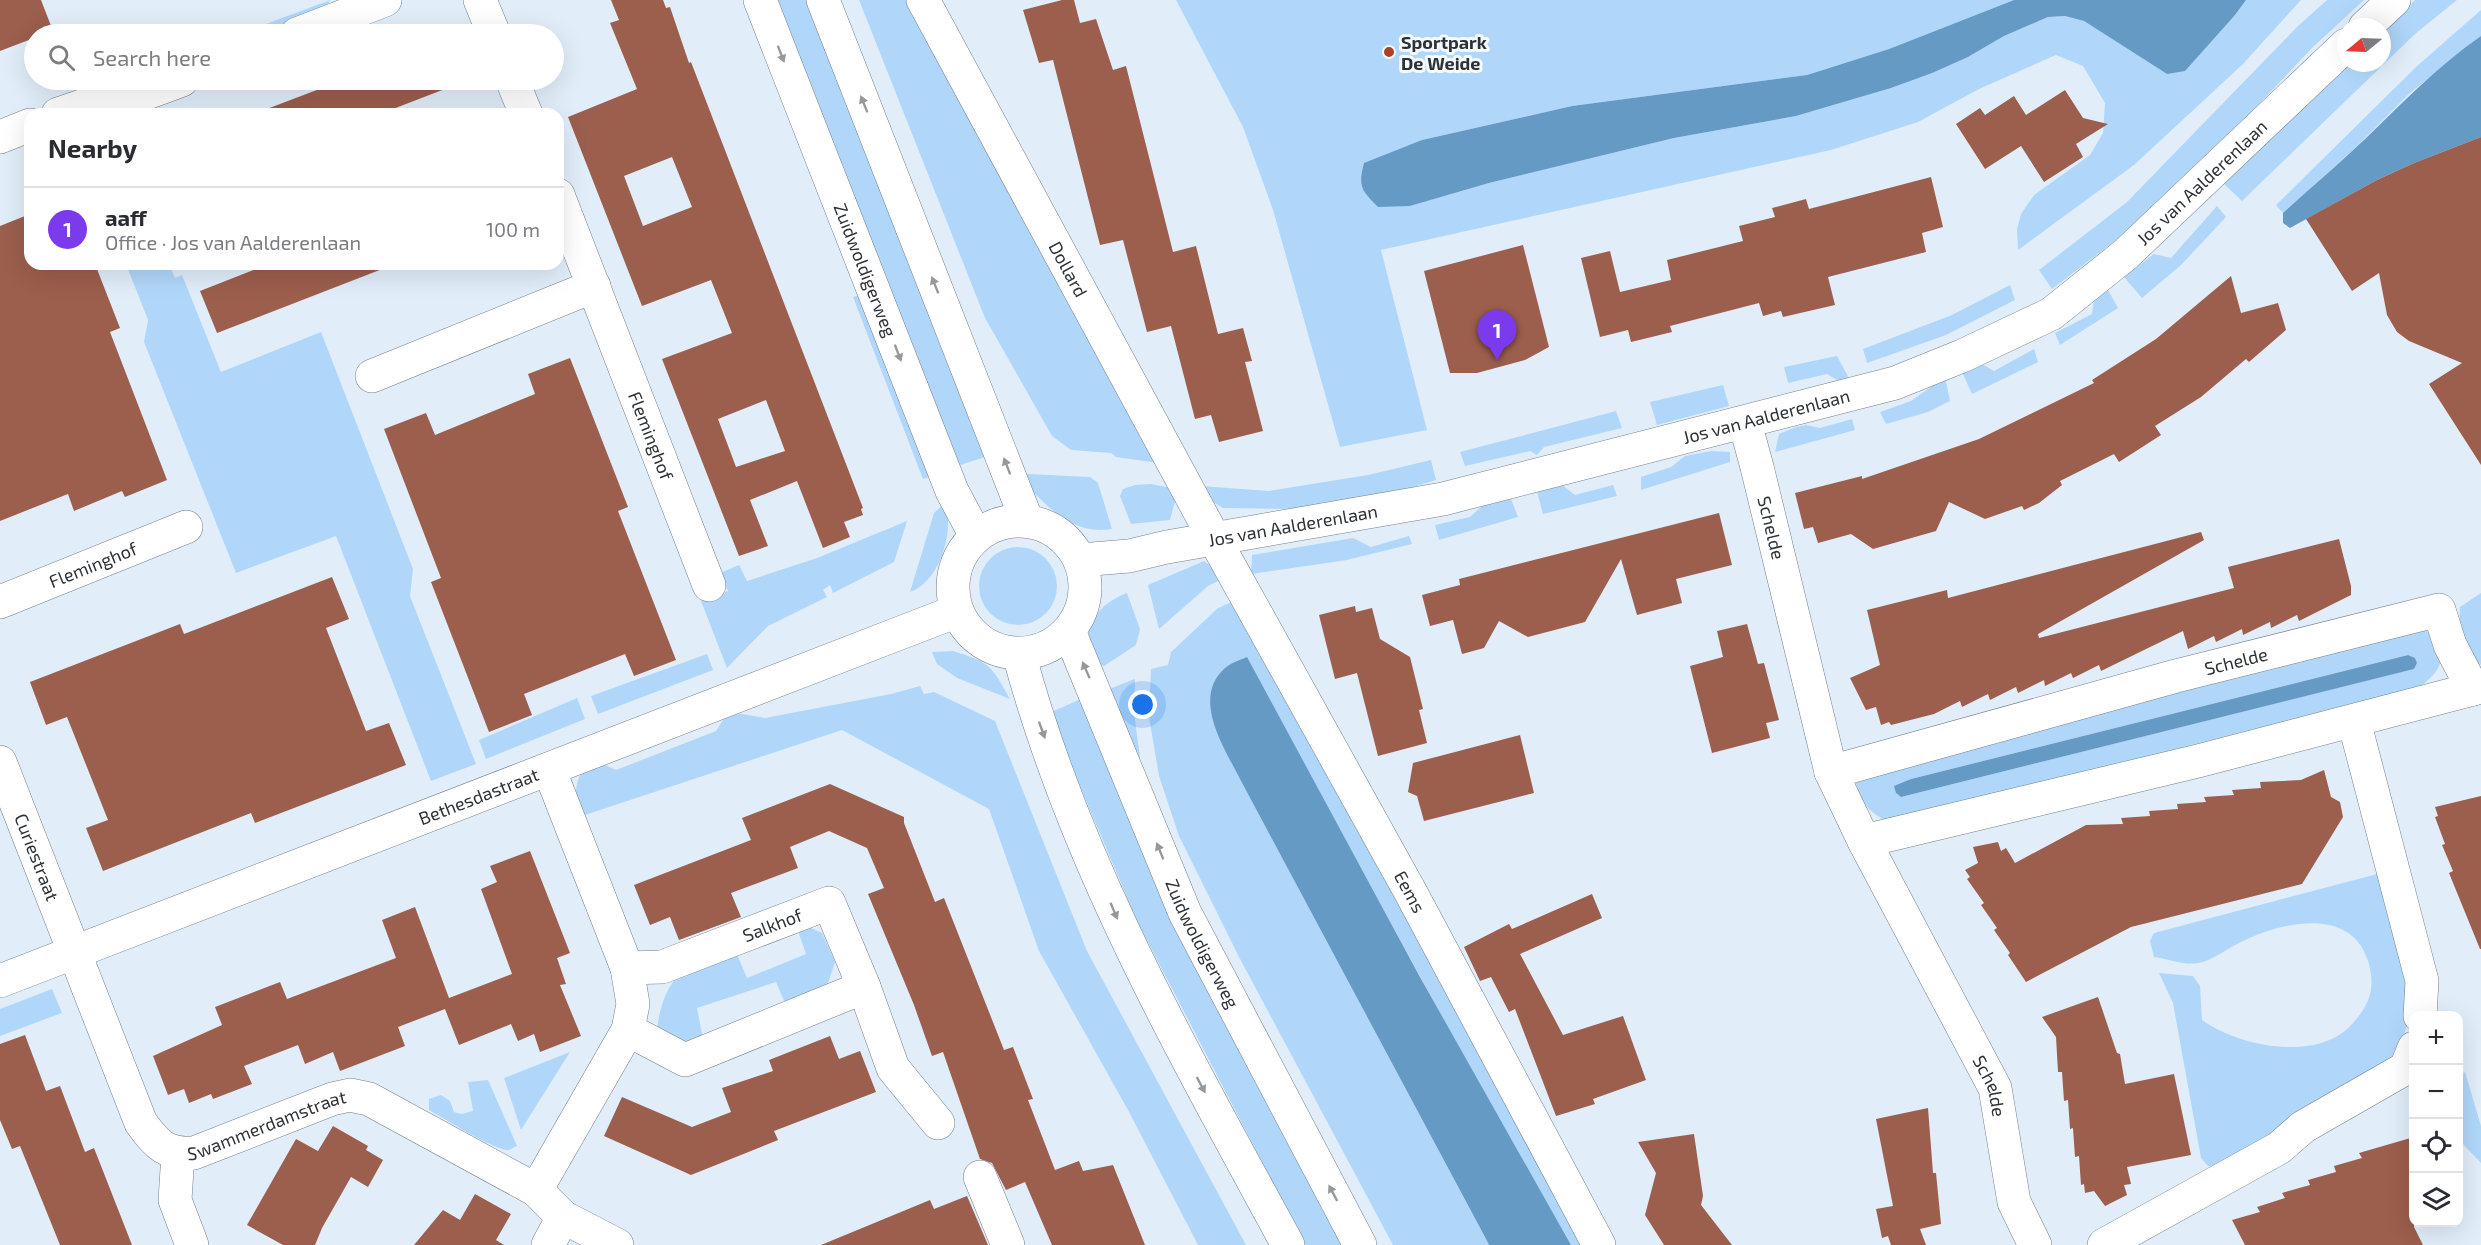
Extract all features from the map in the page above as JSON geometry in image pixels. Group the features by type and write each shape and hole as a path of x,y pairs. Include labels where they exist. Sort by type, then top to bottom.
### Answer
{"street":[{"path":"323,24 385,0"},
{"path":"480,0 490,24"},
{"name":"Zuidwoldigerweg","path":"760,0 952,491 976,536"},
{"path":"823,0 1028,521"},
{"name":"Dollard","path":"922,0 1215,540"},
{"path":"2375,18 2394,0"},
{"name":"Jos van Aalderenlaan","path":"1080,560 1129,556 1167,547 1443,499 1894,383 1962,356 2051,314 2126,254 2337,54"},
{"path":"76,108 96,101 112,105 155,90"},
{"path":"516,90 524,108"},
{"path":"0,137 24,127"},
{"name":"Fleminghof","path":"564,210 709,585"},
{"path":"372,376 594,286"},
{"name":"Schelde","path":"1745,423 1831,772 1864,842 1995,1088 2014,1202 2035,1245"},
{"path":"1010,521 1028,521 1044,525 1059,534 1071,546 1080,560 1085,579 1085,598 1079,615 1069,631 1055,644 1037,651 1019,654 1000,651 982,643 966,629 957,611 952,591 954,570 963,551 976,536 994,525 1010,521"},
{"name":"Fleminghof","path":"0,602 186,526"},
{"name":"Eems","path":"1215,540 1411,893 1599,1245"},
{"name":"Schelde","path":"1831,772 2176,676 2439,610 2450,645 2477,688 2354,721 1864,842"},
{"name":"Bethesdastraat","path":"0,981 957,611"},
{"name":"Zuidwoldigerweg","path":"1069,631 1185,913 1360,1245"},
{"path":"1019,654 1031,699 1074,816 1127,943 1287,1245"},
{"path":"2354,721 2422,981 2420,1011"},
{"name":"Curiestraat","path":"0,762 75,952"},
{"path":"536,1190 628,1030 633,1004 627,968 549,769"},
{"name":"Salkhof","path":"627,968 662,967 829,903 864,987 893,1068 938,1122"},
{"name":"Swammerdamstraat","path":"75,952 141,1123 154,1141 164,1148 178,1154 194,1153 332,1099 350,1095 369,1099 536,1190 563,1217 616,1245"},
{"path":"628,1030 685,1060 864,987"},
{"path":"2104,1245 2279,1148 2304,1127 2406,1068 2409,1060"},
{"path":"178,1154 175,1200 192,1245"},
{"path":"980,1177 1008,1245"},
{"path":"548,1245 563,1217"}],"shaded area":[{"path":"330,0 327,7 329,10 292,24 266,24"},
{"path":"778,0 808,0 988,456 954,467"},
{"path":"859,0 907,0 1158,463 1116,457 1111,453 1071,450 1052,436 985,318"},
{"path":"1176,0 2014,0 1889,49 1807,75 1572,106 1422,140 1410,206 1489,183 1674,138 1796,116 1891,88 1968,57 2004,36 2048,17 2065,16 2084,21 2167,74 2235,15 2246,0 2301,0 2243,64 2134,165 2018,250 2017,229 2021,214 2034,195 2090,155 2103,133 2105,103 2083,66 2056,55 1979,89 1918,122 1831,150 1381,250 1427,430 1340,447 1273,210 1243,127"},
{"path":"2014,0 2246,0 2185,71 2167,74 2084,21 2065,16 2048,17 2004,36 1968,57 1932,73 1891,88 1796,116 1674,138 1489,183 1410,206 1378,207 1362,187 1361,177 1364,163 1422,140 1572,106 1807,75 1889,49"},
{"path":"2327,0 2364,0 2344,18 2337,18 2337,25 2313,47 2209,157 2137,224 2052,289 2039,270 2127,202 2298,26"},
{"path":"2415,0 2457,0 2391,57 2391,24"},
{"path":"2481,10 2481,36 2410,93 2356,147 2283,213 2276,205 2416,67"},
{"path":"2481,36 2481,137 2377,180 2290,228 2283,223 2283,213 2355,149 2435,72"},
{"path":"2340,72 2376,72 2242,201 2223,183"},
{"path":"2217,206 2226,217 2181,265 2142,298 2124,277 2154,254 2171,258"},
{"path":"128,270 172,270 175,278 182,275 221,372 321,332 413,569 410,596 476,764 431,781 336,536 236,573 144,342 148,320"},
{"path":"2010,285 2015,300 1946,335 1867,363 1863,349 1952,315"},
{"path":"2108,290 2118,308 2060,345 2055,333 2092,314 2094,300"},
{"path":"865,293 935,475 923,479 853,297"},
{"path":"2034,349 2038,362 1972,394 1962,372 1979,362 1994,371"},
{"path":"1837,356 1849,378 1839,381 1827,374 1788,383 1784,367"},
{"path":"1945,377 1950,401 1928,412 1886,424 1880,412 1911,401"},
{"path":"1723,385 1729,406 1657,425 1650,402"},
{"path":"1616,411 1622,428 1544,447 1537,455 1530,451 1465,466 1460,452"},
{"path":"1852,419 1855,430 1775,452 1779,434 1796,427 1806,425 1820,428"},
{"path":"1711,451 1730,452 1730,462 1641,490 1641,477 1671,467 1685,456"},
{"path":"1431,460 1436,480 1354,505 1298,509 1223,508 1205,497 1201,486 1269,491 1368,475"},
{"path":"1028,474 1090,477 1098,483 1112,529 1084,528 1061,516 1021,479"},
{"path":"1558,482 1575,495 1613,485 1617,496 1543,514 1536,488"},
{"path":"1151,484 1171,488 1177,494 1170,520 1131,524 1120,496 1123,489 1135,485"},
{"path":"1511,499 1518,517 1439,540 1435,525 1470,517 1483,505"},
{"path":"945,503 948,527 937,567 930,578 910,592 934,513"},
{"path":"907,521 894,562 833,593 830,585 823,590 827,597 768,626 727,668 701,601 728,591 720,573 739,565 747,581 817,558"},
{"path":"1409,536 1412,544 1347,560 1251,574 1252,555 1353,538 1371,547"},
{"path":"1018,547 1033,550 1046,558 1054,571 1057,586 1054,601 1046,614 1033,622 1018,625 1003,622 990,614 982,601 979,586 982,571 990,558 1003,550"},
{"path":"1204,561 1226,577 1208,586 1159,629 1148,585"},
{"path":"1127,593 1140,629 1136,645 1104,666 1098,664 1091,647 1089,629 1101,609"},
{"path":"2481,593 2481,665 2470,653 2463,639 2460,607"},
{"path":"1237,600 1595,1245 1571,1245 1439,1011 1246,657 1241,781 1489,1245 1393,1245 1239,957 1179,836 1159,776 1149,717 1151,669 1168,665 1171,652 1218,608"},
{"path":"2424,628 2439,652 2438,668 2421,687 1887,822 1867,806 1856,783 1868,771","holes":["2408,655 2415,658 2417,663 2414,669 1901,797 1896,793 1911,779"]},
{"path":"953,651 983,662 989,667 1010,699 957,678 937,664 932,652"},
{"path":"707,654 713,670 598,714 591,696"},
{"path":"2408,655 2415,658 2417,663 2414,669 1901,797 1896,793 1894,786 1911,779"},
{"path":"1247,657 1420,977 1571,1245 1489,1245 1220,740 1211,709 1211,694 1215,680 1227,666"},
{"path":"1135,679 1134,712 1140,758 1135,761 1109,689"},
{"path":"920,686 924,694 934,692 995,721 1087,951 1246,1245 1198,1245 1128,1110 1039,951 989,809 842,730 582,816 579,810 576,794 581,772 603,764 616,770 716,731 725,717 736,713 765,718 891,694"},
{"path":"577,698 585,719 486,759 479,740"},
{"path":"1081,699 1171,922 1343,1245 1305,1245 1137,921 1049,713"},
{"path":"2381,873 2406,971 2408,1023 2396,1056 2269,1139 2219,1168 2208,1166 2201,1158 2173,1003 2159,973 2193,976 2200,986 2202,1020 2218,1030 2258,1043 2279,1047 2300,1047 2320,1043 2338,1035 2353,1023 2364,1009 2370,995 2371,979 2368,961 2359,944 2347,932 2331,925 2295,924 2277,928 2243,941 2208,960 2191,964 2154,957 2150,941 2154,933"},
{"path":"809,927 822,933 835,962 827,986 785,1003 776,982 697,1008 703,1039 682,1042 657,1034 663,1002 674,980 684,971 736,952 747,978 806,954 798,931"},
{"path":"52,989 62,1013 0,1036 0,1009"},
{"path":"570,1052 521,1130 504,1078"},
{"path":"2465,1072 2481,1126 2481,1163 2463,1144 2463,1073"},
{"path":"488,1080 517,1146 509,1150 481,1140 429,1110 429,1099 441,1095 450,1101 454,1112 461,1114 473,1111 468,1082"}],"building":[{"path":"0,0 41,0 50,24 24,24 24,42 0,51"},
{"path":"611,0 663,0 666,8 670,7 689,63 691,62 863,508 861,509 863,515 844,522 850,537 823,548 797,481 750,500 768,546 739,556 662,359 732,333 711,280 642,306 568,117 637,89 610,23 619,20","holes":["672,157 692,207 643,226 624,176","766,400 785,451 736,467 718,419"]},
{"path":"1062,0 1074,0 1080,23 1096,19 1113,70 1126,66 1173,252 1196,246 1218,334 1243,328 1252,361 1245,362 1263,431 1219,442 1211,415 1195,419 1171,326 1147,332 1123,240 1100,245 1053,60 1039,63 1023,10"},
{"path":"317,90 442,90 396,108 270,108"},
{"path":"2065,90 2083,118 2108,124 2076,144 2083,157 2044,182 2021,146 1985,169 1956,124 1980,108 1985,115 2014,96 2026,115"},
{"path":"2481,137 2481,465 2429,384 2462,363 2409,341 2397,332 2387,315 2379,273 2352,291 2306,219 2377,180"},
{"path":"1931,177 1943,227 1922,233 1926,252 1828,277 1835,305 1783,317 1781,311 1763,316 1759,303 1670,326 1672,332 1631,342 1628,330 1600,337 1581,258 1610,251 1620,292 1671,280 1667,260 1743,241 1739,226 1775,217 1772,208 1806,199 1809,209"},
{"path":"24,216 24,270 97,270 120,328 110,332 167,480 125,497 122,491 74,511 68,494 0,521 0,226"},
{"path":"1523,245 1549,347 1525,360 1477,373 1450,373 1424,271"},
{"path":"254,270 380,270 217,333 200,291"},
{"path":"2231,276 2241,313 2278,303 2286,330 2249,362 2246,359 2201,397 2155,426 2161,435 2119,462 2114,454 2060,481 2062,485 2039,503 2024,510 2022,506 1985,519 1949,502 1936,531 1873,549 1851,534 1818,543 1813,527 1804,529 1795,493 1862,476 1862,479 1979,439 2094,383 2092,380 2156,339"},
{"path":"570,358 628,507 618,511 676,660 634,676 625,654 524,694 532,715 489,732 431,582 441,578 384,429 426,413 435,435 535,394 528,374"},
{"path":"1719,513 1732,565 1676,579 1682,603 1637,615 1621,559 1585,622 1528,637 1499,621 1484,648 1462,654 1453,620 1430,626 1422,595 1460,585 1459,579"},
{"path":"2201,532 2204,540 2038,634 2039,638 2234,588 2228,567 2339,539 2351,586 2351,595 2299,621 2297,615 2271,628 2270,622 2243,635 2242,629 2216,642 2214,636 2188,649 2183,631 2101,671 2099,665 2073,678 2071,673 2045,686 2044,680 2018,693 2016,687 1990,700 1988,694 1962,707 1960,701 1934,714 1891,725 1889,722 1881,725 1876,707 1866,710 1850,678 1880,665 1867,610 1947,590 1948,598"},
{"path":"332,577 349,619 326,628 366,731 389,723 406,765 255,823 251,813 103,871 86,828 108,820 67,717 46,725 30,682 180,624 184,634"},
{"path":"1355,606 1356,612 1372,608 1380,639 1410,657 1423,709 1419,710 1427,743 1378,756 1357,673 1335,679 1319,615"},
{"path":"1747,624 1758,664 1764,663 1779,720 1766,723 1770,738 1712,753 1690,666 1723,657 1717,631"},
{"path":"1520,735 1534,793 1424,821 1417,796 1408,792 1413,763"},
{"path":"2324,770 2331,797 2340,802 2343,817 2302,884 2131,927 2026,982 1994,930 1997,928 1981,905 1984,903 1967,879 1970,877 1965,870 1978,863 1973,847 1998,842 2001,851 2006,848 2015,863 2086,825 2123,824 2121,818 2150,816 2149,811 2178,809 2177,804 2206,802 2204,797 2234,795 2232,790 2261,788 2260,782 2301,780"},
{"path":"830,784 904,817 904,823 935,902 944,898 1004,1050 1013,1047 1033,1099 1028,1100 1055,1170 1079,1161 1083,1171 1113,1165 1145,1245 1052,1245 1025,1182 1006,1190 992,1163 980,1159 943,1052 932,1056 914,1005 868,894 884,888 867,848 829,831 790,847 798,868 731,893 741,917 679,940 670,917 650,925 634,885 751,840 742,818"},
{"path":"2481,796 2480,949 2449,873 2453,871 2442,845 2445,844 2435,817 2438,816 2435,807"},
{"path":"530,851 570,953 557,958 566,984 560,985 581,1036 540,1052 534,1034 518,1041 511,1024 459,1045 445,1009 398,1027 405,1046 340,1071 333,1052 305,1064 298,1045 244,1066 252,1084 213,1099 211,1094 189,1103 184,1089 168,1095 153,1056 222,1025 215,1007 280,982 287,999 396,958 382,920 415,907 449,998 512,974 481,889 497,882 490,866"},
{"path":"1592,894 1602,918 1520,954 1563,1035 1623,1016 1646,1080 1593,1099 1595,1104 1556,1116 1515,1009 1509,1012 1491,977 1480,981 1464,947 1509,924 1512,929"},
{"path":"2098,997 2117,1053 2120,1054 2125,1084 2174,1074 2191,1155 2127,1167 2131,1184 2124,1185 2127,1195 2105,1206 2094,1191 2085,1193 2084,1184 2081,1185 2079,1156 2075,1157 2073,1128 2070,1129 2068,1100 2064,1101 2062,1072 2058,1072 2056,1037 2042,1017"},
{"path":"25,1035 46,1091 60,1086 85,1152 94,1148 132,1245 60,1245 20,1146 12,1149 0,1120 0,1044"},
{"path":"830,1036 839,1059 860,1051 876,1092 774,1131 778,1140 691,1175 604,1136 622,1097 692,1127 731,1112 722,1088 773,1071 769,1060"},
{"path":"1928,1108 1933,1173 1936,1173 1941,1224 1920,1229 1926,1245 1891,1245 1888,1236 1882,1238 1876,1209 1893,1206 1876,1119"},
{"path":"333,1126 368,1146 366,1150 383,1160 368,1187 351,1177 315,1245 283,1245 247,1225 296,1139 318,1151"},
{"path":"1694,1134 1703,1196 1701,1205 1732,1245 1664,1245 1645,1215 1656,1173 1638,1142"},
{"path":"2409,1138 2409,1227 2414,1227 2423,1245 2245,1245 2232,1220 2260,1212 2257,1207 2285,1198 2282,1193 2310,1185 2308,1180 2336,1172 2334,1166 2362,1158 2359,1153"},
{"path":"475,1194 511,1214 496,1240 504,1245 414,1245 443,1210 460,1220"},
{"path":"967,1196 988,1245 821,1245 930,1200 934,1209"}],"place":[{"name":"Sportpark De Weide","path":"1389,52"},
{"name":"aaff","path":"1497,360"}]}
